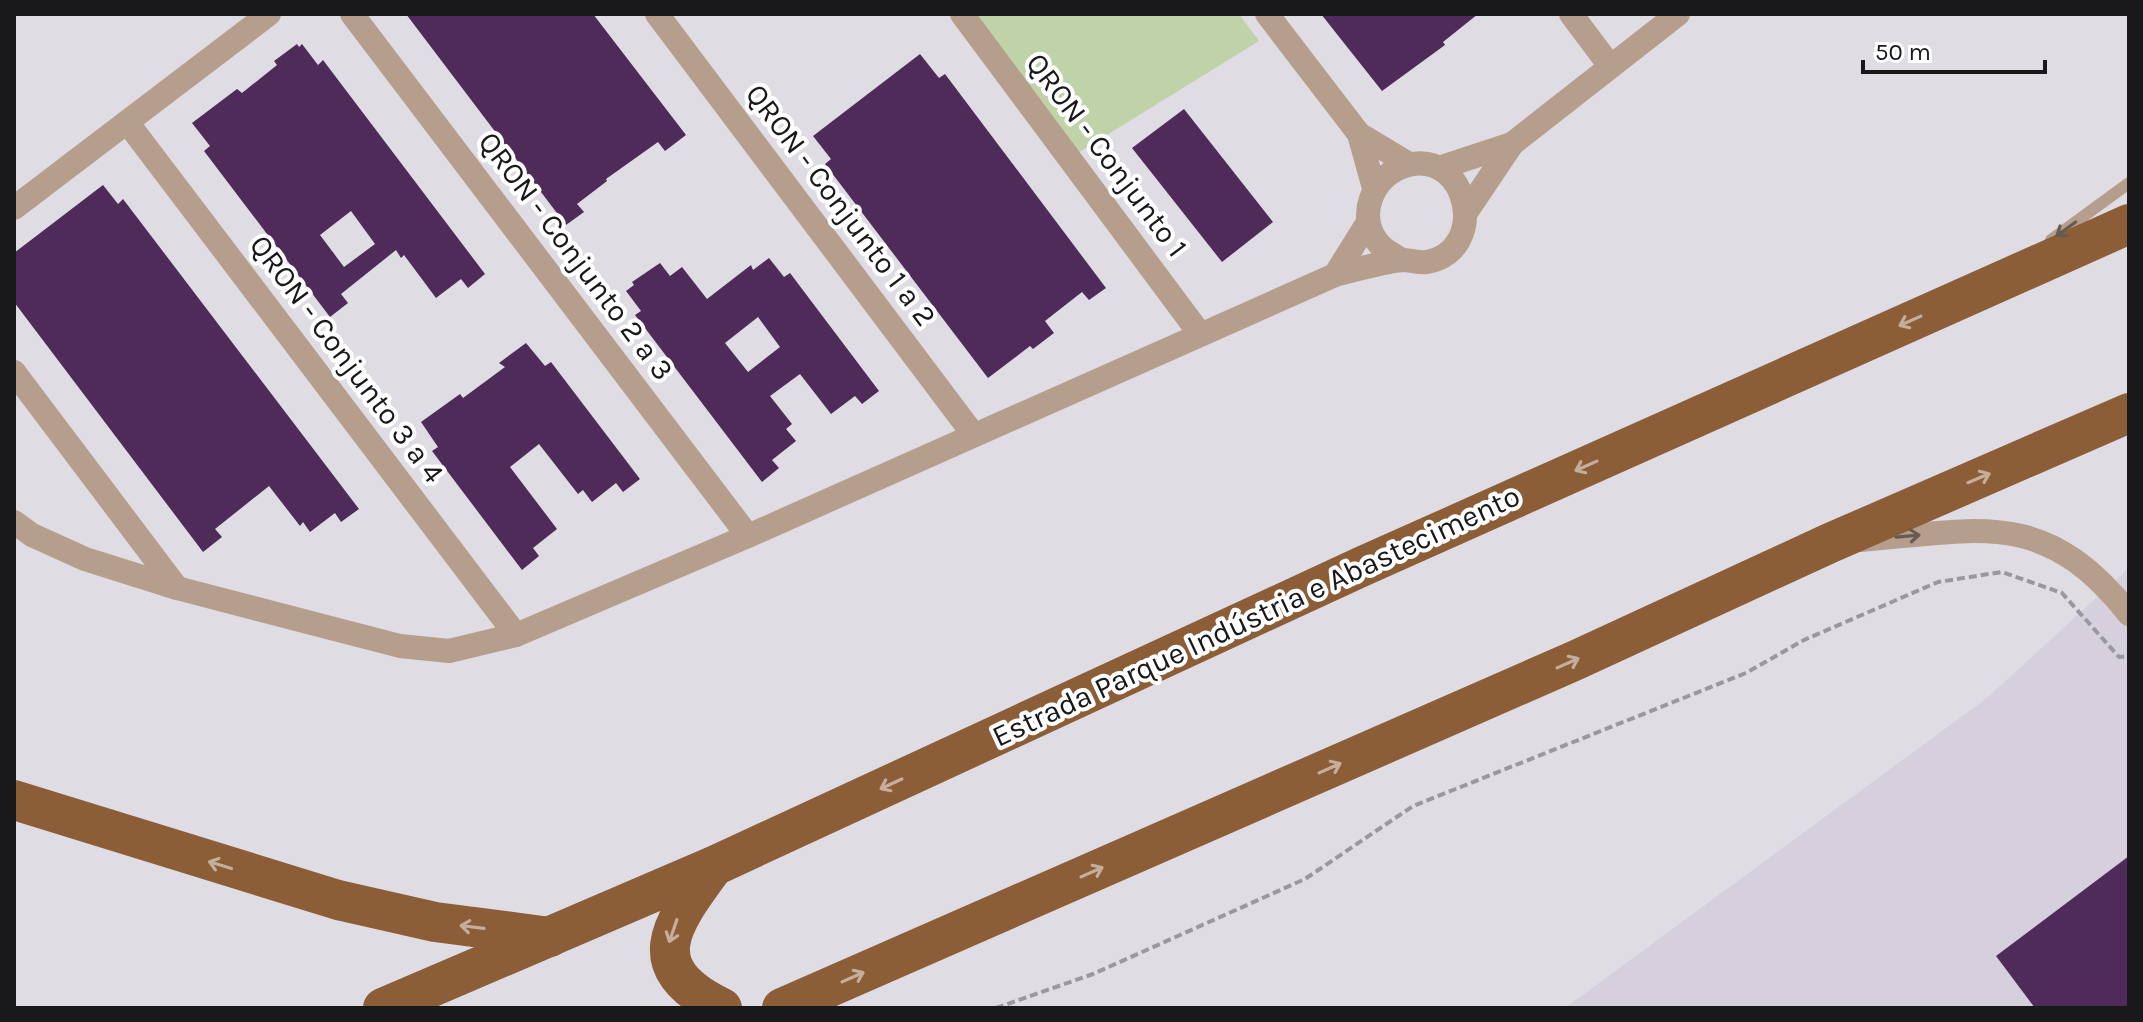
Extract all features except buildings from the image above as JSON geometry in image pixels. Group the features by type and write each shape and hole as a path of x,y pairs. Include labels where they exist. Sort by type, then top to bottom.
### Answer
{"highway":[{"name":"Estrada Parque Indústria e Abastecimento","path":"383,1008 714,866 1377,560 2129,224"},
{"path":"782,1008 1574,661 1830,543 2129,413"},
{"path":"14,800 338,900 435,922 550,937"},
{"path":"714,866 682,909 672,930 668,950 674,969 688,985 722,1008"}],"street":[{"path":"14,208 269,14"},
{"name":"QRON - Conjunto 2 a 3","path":"352,14 748,536"},
{"name":"QRON - Conjunto 1 a 2","path":"657,14 973,434"},
{"name":"QRON - Conjunto 1","path":"962,14 1200,334"},
{"path":"1267,14 1359,134 1409,164"},
{"path":"1571,14 1610,66"},
{"path":"14,522 32,535 85,559 177,588 400,646 449,651 516,635 748,536 1335,275 1402,260 1426,262 1448,253 1462,234 1467,211 1512,144 1678,14"},
{"name":"QRON - Conjunto 3 a 4","path":"127,122 516,635"},
{"path":"1359,134 1374,188"},
{"path":"1439,168 1512,144"},
{"path":"1402,260 1380,245 1368,222 1368,204 1374,188 1389,172 1409,164 1439,168 1459,186 1467,211"},
{"path":"1335,275 1368,222"},
{"path":"14,372 177,588"},
{"path":"1830,543 1997,530 2023,535 2054,546 2079,562 2105,584 2129,614"}],"lane":[{"path":"2043,245 2129,183"},
{"path":"1982,290 2031,254"}],"path":[{"path":"996,1008 1093,974 1305,879 1413,806 1746,673 1804,640 1938,582 2002,572 2062,593 2119,657 2129,656"}],"shaded area":[{"path":"2129,568 2129,1008 1565,1008 1987,698"}],"green space":[{"path":"966,14 1239,14 1259,41 1076,154"}]}
